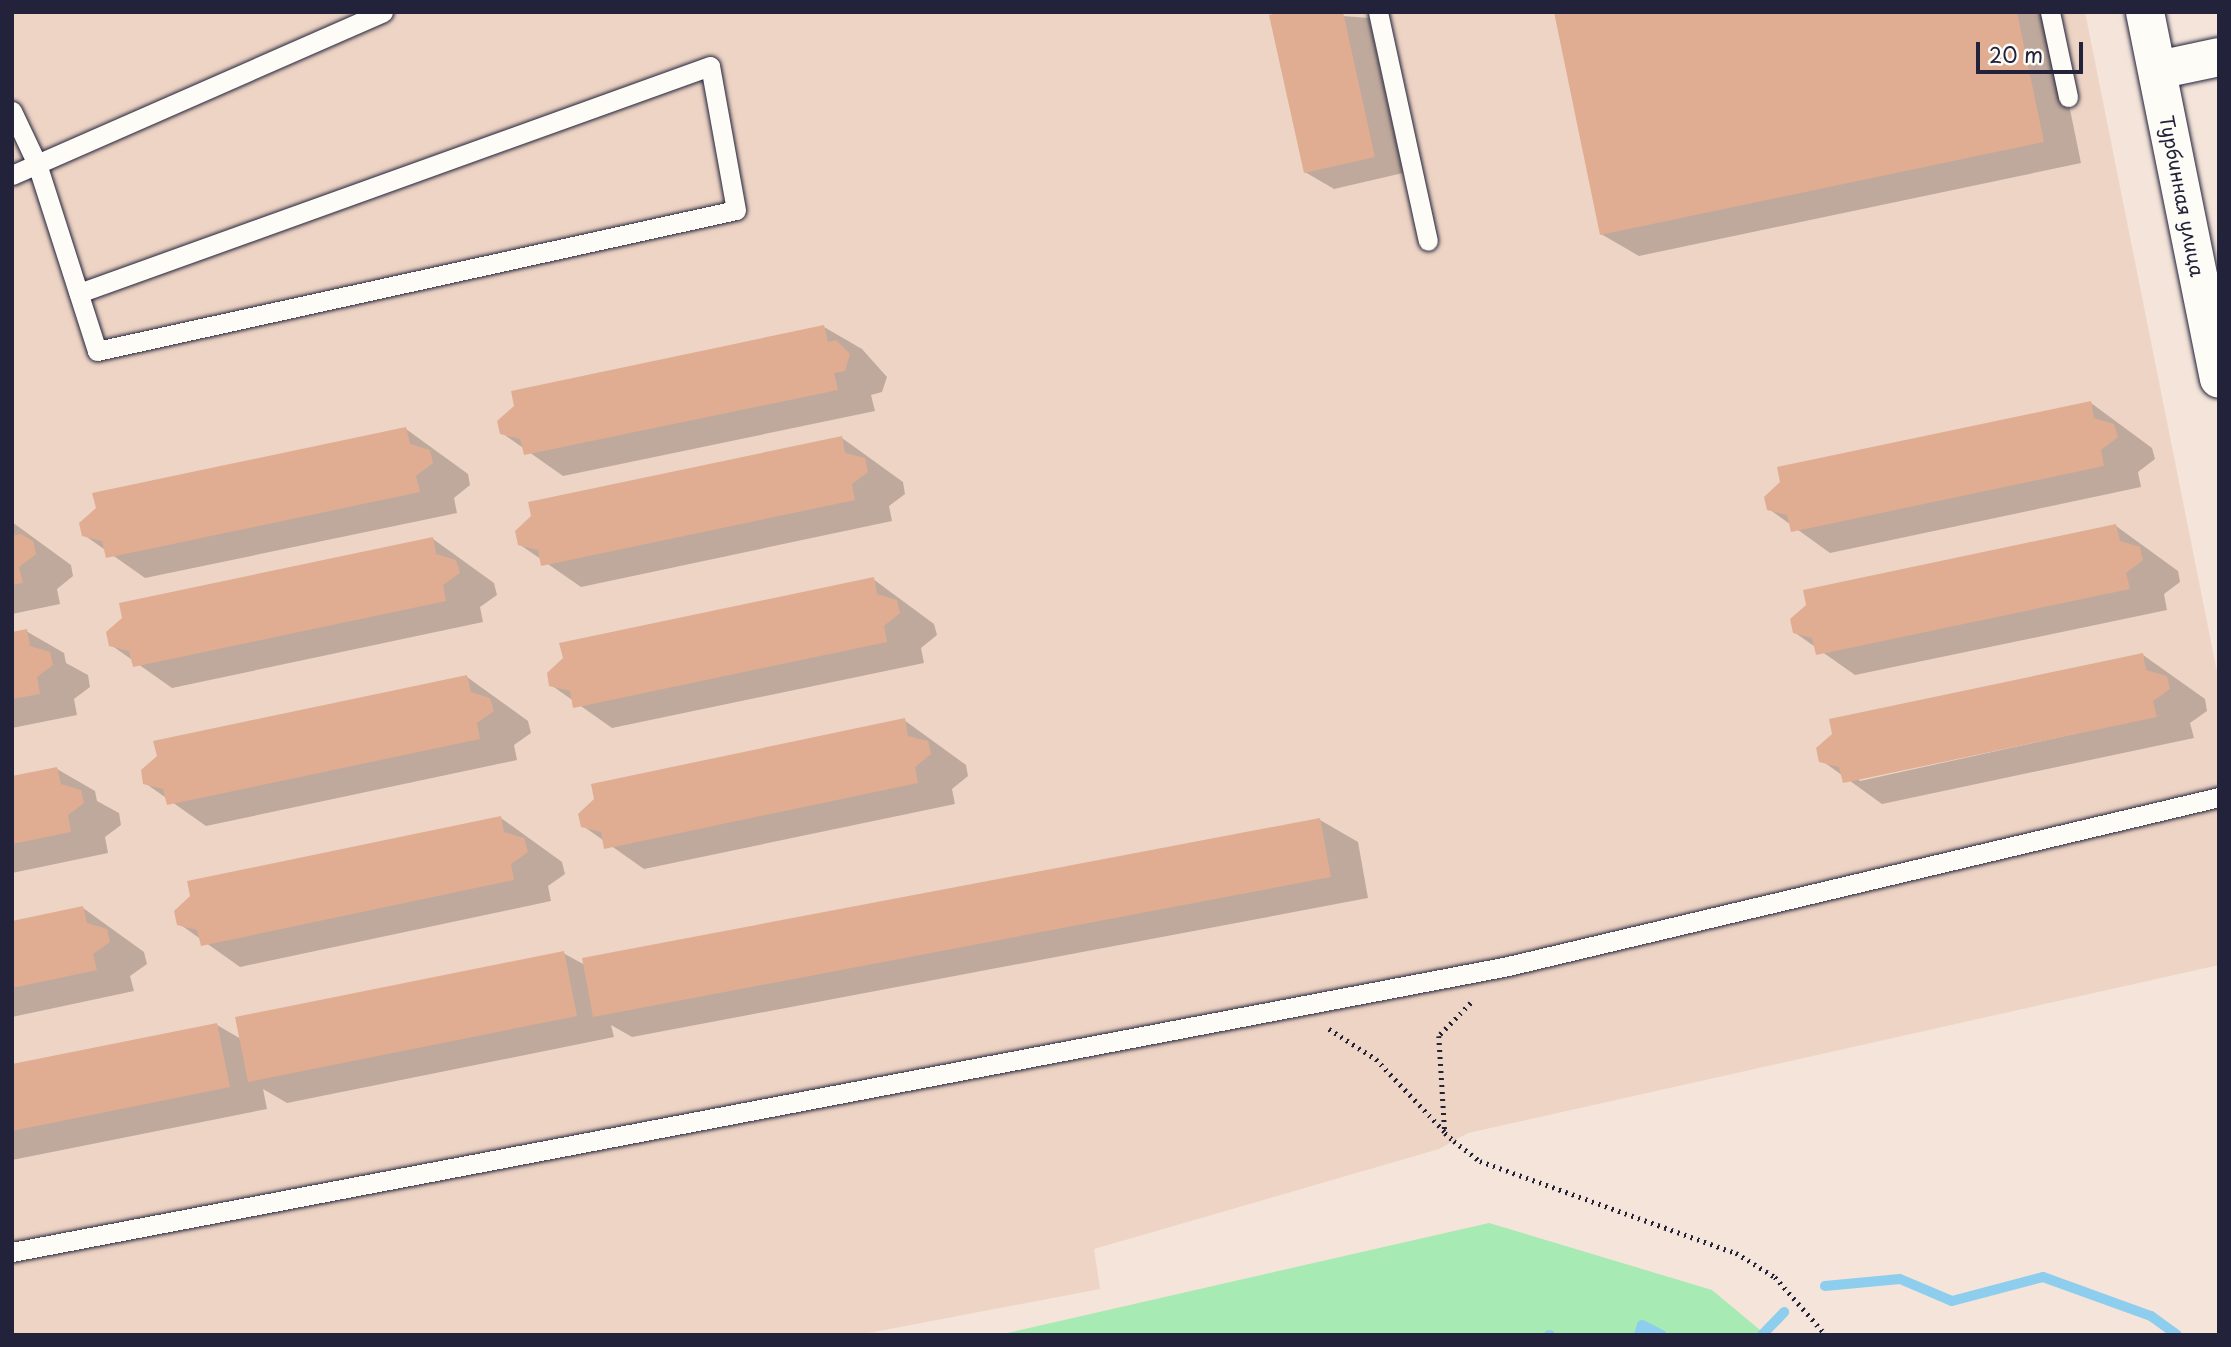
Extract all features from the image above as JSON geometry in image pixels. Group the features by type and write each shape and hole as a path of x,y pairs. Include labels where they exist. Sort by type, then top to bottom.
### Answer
{"street":[{"name":"Турбинная улица","path":"2145,12 2211,300 2219,379"},
{"path":"2158,70 2219,57"}],"lane":[{"path":"12,175 383,12"},
{"path":"1378,12 1428,241"},
{"path":"2050,12 2068,97"},
{"path":"12,111 37,164 97,351 736,210 710,66 79,293"},
{"path":"12,1252 1507,966 2219,797"}],"path":[{"path":"1445,1133 1439,1036 1507,966"},
{"path":"1294,1007 1377,1059 1445,1133 1480,1161 1736,1253 1775,1277 1826,1335"}],"shaded area":[{"path":"12,12 2085,12 2219,682 2219,965 1468,1133 1439,1149 1094,1249 1100,1289 858,1335 12,1335"}],"green space":[{"path":"1489,1223 1712,1290 1766,1335 998,1335"}],"building":[{"path":"1282,12 1343,12 1375,157 1304,173 1269,15"},
{"path":"1554,12 2017,12 2044,142 1600,235"},
{"path":"824,325 828,342 836,340 850,354 845,371 834,373 838,390 524,455 520,439 500,434 497,421 514,406 511,391"},
{"path":"2091,401 2094,418 2114,424 2118,437 2101,450 2104,466 1791,532 1787,515 1767,510 1764,497 1780,482 1777,467"},
{"path":"406,427 410,444 430,450 433,463 416,476 420,492 106,558 102,541 82,536 79,523 96,508 92,493"},
{"path":"842,436 845,453 865,458 868,472 852,484 855,500 541,566 538,550 518,545 515,531 531,516 528,502"},
{"path":"2116,524 2120,541 2140,547 2143,560 2126,573 2130,589 1816,655 1812,638 1793,633 1790,619 1806,605 1803,590"},
{"path":"21,534 33,541 36,554 19,567 23,583 12,585 12,536"},
{"path":"433,537 436,554 456,560 460,573 443,585 446,601 133,667 129,651 109,646 106,632 122,618 119,603"},
{"path":"874,577 877,594 897,600 900,613 884,626 887,642 573,708 570,691 549,686 547,673 563,658 559,643"},
{"path":"27,629 30,646 50,652 53,665 37,677 40,694 12,699 12,632"},
{"path":"2143,653 2146,670 2167,676 2170,689 2153,701 2157,717 1843,783 1839,767 1819,762 1816,748 1832,734 1829,719"},
{"path":"467,675 471,692 490,698 494,711 477,723 480,739 167,805 163,789 143,784 141,770 157,756 153,741"},
{"path":"905,718 908,736 928,741 931,754 915,767 918,783 604,849 601,832 581,827 578,814 594,799 591,784"},
{"path":"57,767 61,784 81,790 84,803 68,815 71,832 12,844 12,776"},
{"path":"501,816 504,832 524,838 528,852 511,864 514,880 201,946 197,930 177,925 174,911 190,896 187,881"},
{"path":"1320,818 1331,877 593,1017 582,958"},
{"path":"83,906 87,923 107,929 110,942 93,954 97,970 12,988 12,921"},
{"path":"564,951 577,1016 248,1082 235,1017"},
{"path":"217,1023 230,1087 12,1131 12,1064"}],"waterway":[{"path":"1825,1286 1900,1279 1952,1301 2043,1277 2151,1316 2177,1335"},
{"path":"1762,1335 1784,1312"},
{"path":"1639,1335 1642,1325 1662,1335"}]}
